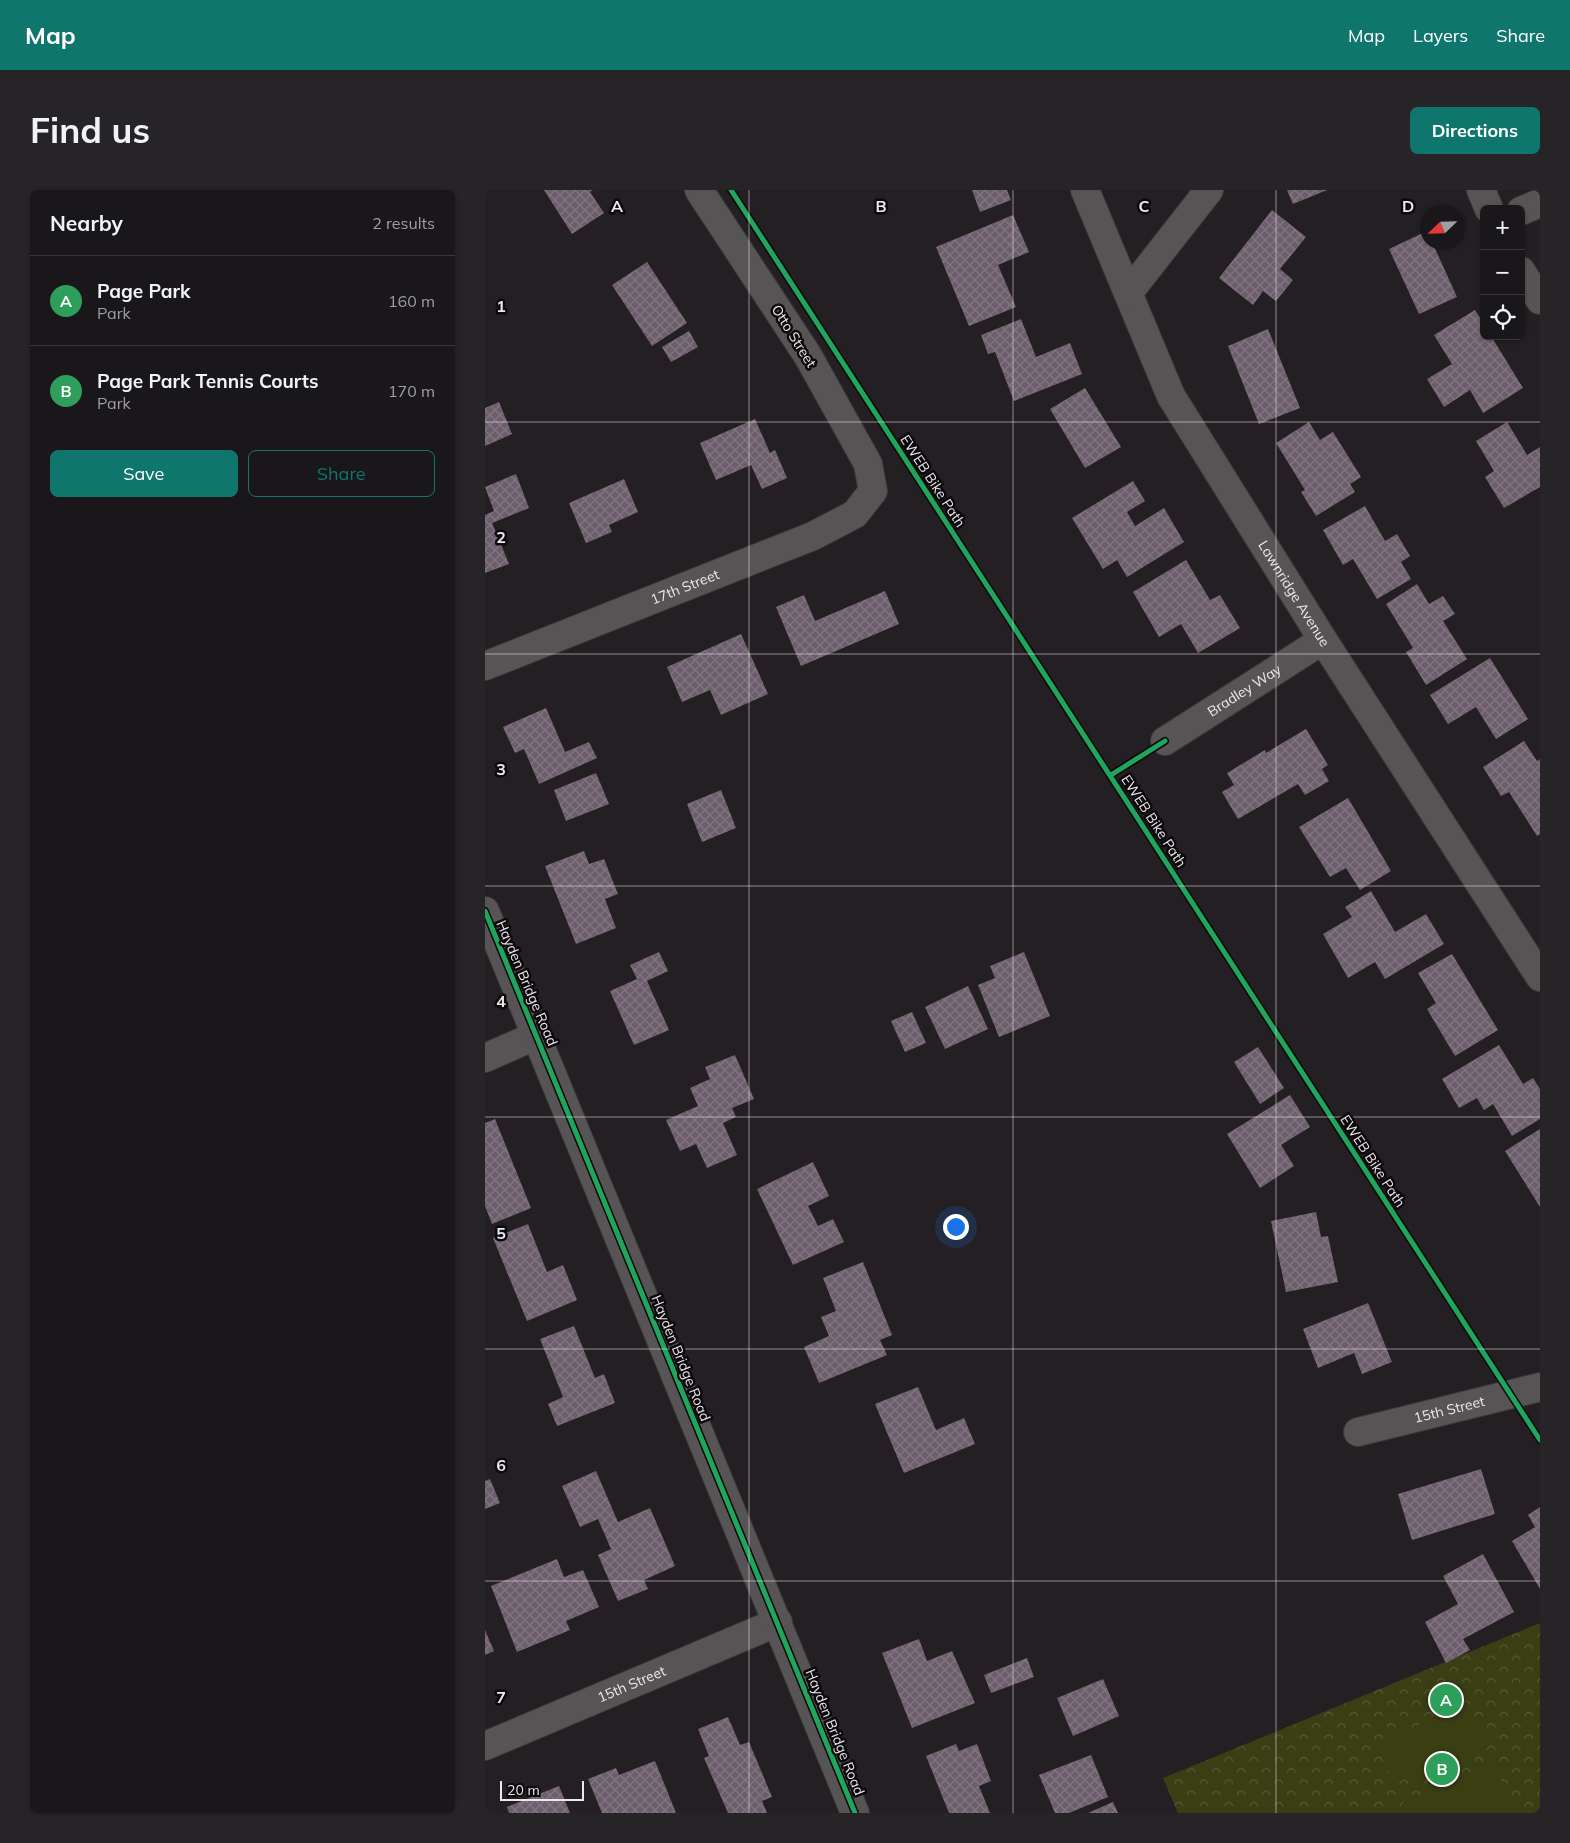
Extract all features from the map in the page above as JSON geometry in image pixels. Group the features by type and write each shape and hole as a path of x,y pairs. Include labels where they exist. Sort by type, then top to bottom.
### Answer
{"street":[{"name":"Otto Street","path":"699,190 808,356 868,464 873,491"},
{"name":"Lawnridge Avenue","path":"1085,190 1171,396 1323,640 1540,977"},
{"path":"1129,292 1209,190"},
{"path":"1481,190 1487,205"},
{"path":"1525,209 1540,203"},
{"path":"1525,277 1540,300"},
{"name":"17th Street","path":"485,666 813,536 855,514 873,491"},
{"name":"Bradley Way","path":"1165,741 1323,640"},
{"name":"Hayden Bridge Road","path":"485,911 855,1813"},
{"path":"485,1058 537,1035"},
{"name":"15th Street","path":"1359,1432 1540,1387"},
{"name":"15th Street","path":"485,1746 778,1622"}],"green space":[{"path":"1540,1623 1540,1813 1178,1813 1163,1778"},
{"path":"1469,1704 1486,1746 1393,1784 1376,1743"},
{"path":"1494,1765 1512,1807 1496,1813 1406,1813 1402,1803"}],"building":[{"path":"544,190 593,190 590,192 604,213 572,234"},
{"path":"972,190 1007,190 1011,200 980,212"},
{"path":"1287,190 1327,190 1293,204"},
{"path":"1272,210 1306,237 1280,269 1293,280 1276,301 1263,291 1253,305 1219,278"},
{"path":"1013,215 1029,252 998,265 1016,307 969,326 936,247"},
{"path":"1420,234 1420,250 1436,250 1457,297 1419,314 1389,249"},
{"path":"647,262 687,323 652,346 612,285"},
{"path":"1475,310 1480,318 1480,340 1493,340 1523,388 1483,413 1470,390 1444,407 1427,379 1452,364 1434,335"},
{"path":"1021,319 1036,357 1070,343 1082,374 1014,401 995,352 988,354 981,335"},
{"path":"1268,329 1300,408 1259,424 1228,346"},
{"path":"689,331 698,347 671,362 662,347"},
{"path":"1085,388 1121,447 1085,468 1050,409"},
{"path":"499,402 512,434 485,446 485,408"},
{"path":"755,419 770,453 775,450 787,478 762,489 751,465 716,480 700,443"},
{"path":"1309,422 1320,440 1333,432 1361,477 1350,484 1355,492 1316,516 1301,492 1305,490 1276,443"},
{"path":"1507,422 1527,455 1540,447 1540,487 1504,508 1485,477 1494,471 1476,441"},
{"path":"516,474 529,508 492,523 509,564 485,573 485,515 494,511 485,487"},
{"path":"624,479 638,512 609,525 612,532 586,543 569,503"},
{"path":"1133,481 1145,501 1127,512 1135,526 1164,508 1184,542 1127,577 1117,560 1103,569 1072,518"},
{"path":"1365,506 1385,541 1397,534 1410,556 1401,562 1411,579 1377,599 1353,559 1343,565 1323,530"},
{"path":"1186,560 1210,600 1220,595 1240,628 1198,653 1181,624 1159,637 1133,592"},
{"path":"1417,584 1429,604 1443,596 1455,614 1443,621 1467,659 1426,685 1406,652 1413,648 1386,604"},
{"path":"885,591 899,624 801,666 776,607 804,595 815,621"},
{"path":"741,634 768,694 721,715 710,690 682,702 667,667"},
{"path":"1490,658 1528,719 1496,739 1476,707 1448,724 1430,695"},
{"path":"546,708 565,752 589,742 597,758 539,784 524,749 515,753 503,727"},
{"path":"1306,729 1328,765 1322,769 1329,781 1305,795 1298,784 1238,819 1222,792 1234,785 1227,773 1265,750 1266,753"},
{"path":"1524,741 1537,761 1540,759 1540,834 1537,836 1509,792 1501,796 1483,767"},
{"path":"596,773 609,804 566,821 554,790"},
{"path":"721,790 736,828 702,842 687,804"},
{"path":"1348,798 1391,871 1360,890 1346,868 1330,877 1299,827"},
{"path":"584,851 589,864 604,859 618,894 605,899 616,928 576,944 545,866"},
{"path":"1371,891 1395,932 1426,914 1444,944 1385,979 1375,962 1348,978 1323,934 1352,917 1345,907"},
{"path":"659,952 668,971 647,981 669,1030 634,1045 610,991 637,979 630,965"},
{"path":"1024,952 1050,1016 999,1037 978,985 995,978 990,966"},
{"path":"1452,954 1498,1030 1455,1056 1427,1009 1436,1003 1418,973"},
{"path":"968,986 988,1029 945,1049 925,1007"},
{"path":"912,1012 926,1043 905,1052 891,1021"},
{"path":"1499,1045 1523,1084 1533,1078 1540,1089 1540,1119 1512,1136 1493,1104 1484,1110 1477,1098 1459,1108 1442,1079"},
{"path":"1258,1047 1284,1088 1260,1104 1234,1062"},
{"path":"735,1055 754,1099 732,1108 736,1117 723,1123 737,1155 707,1168 696,1144 680,1151 666,1120 698,1106 690,1088 710,1079 705,1067"},
{"path":"1290,1095 1310,1127 1281,1145 1294,1166 1260,1188 1227,1134"},
{"path":"495,1119 531,1208 492,1224 485,1206 485,1123"},
{"path":"1540,1129 1540,1207 1505,1151"},
{"path":"813,1162 829,1196 808,1206 818,1226 833,1219 844,1242 793,1265 757,1189"},
{"path":"1316,1212 1321,1237 1328,1236 1338,1282 1286,1292 1271,1221"},
{"path":"528,1224 547,1272 563,1265 577,1300 527,1321 493,1238"},
{"path":"863,1262 892,1335 880,1340 887,1355 819,1383 804,1347 829,1336 821,1317 836,1311 823,1278"},
{"path":"1368,1303 1392,1362 1362,1374 1354,1353 1318,1368 1303,1329"},
{"path":"574,1326 595,1378 604,1374 615,1403 557,1426 548,1404 563,1397 540,1339"},
{"path":"918,1387 936,1430 964,1418 975,1444 904,1473 875,1404"},
{"path":"1481,1469 1495,1514 1412,1540 1398,1494"},
{"path":"596,1471 618,1522 650,1508 675,1566 644,1580 648,1589 618,1601 598,1555 611,1549 598,1519 580,1527 562,1486"},
{"path":"490,1479 500,1503 485,1509 485,1481"},
{"path":"1540,1507 1540,1589 1512,1541 1535,1527 1528,1515"},
{"path":"1483,1554 1514,1612 1463,1639 1470,1650 1446,1663 1425,1622 1458,1604 1443,1576"},
{"path":"557,1559 564,1577 583,1570 599,1607 566,1621 570,1630 517,1652 491,1586"},
{"path":"485,1630 494,1651 485,1655"},
{"path":"919,1639 927,1661 952,1651 975,1703 912,1728 882,1653"},
{"path":"1027,1658 1034,1677 991,1693 984,1675"},
{"path":"1103,1679 1119,1716 1073,1736 1057,1698"},
{"path":"728,1717 740,1745 749,1742 772,1797 762,1801 767,1813 728,1813 704,1758 709,1756 698,1729"},
{"path":"956,1744 959,1751 977,1744 991,1781 979,1786 990,1813 949,1813 926,1756"},
{"path":"1091,1755 1108,1797 1069,1813 1055,1813 1039,1775"},
{"path":"655,1761 676,1813 602,1813 588,1779 616,1768 619,1775"},
{"path":"559,1786 570,1813 509,1813 507,1807"},
{"path":"1113,1802 1118,1813 1088,1813"}],"cycle path":[{"name":"EWEB Bike Path","path":"731,190 1540,1440"},
{"name":"EWEB Bike Path","path":"1111,775 1165,741"},
{"path":"485,911 855,1813"}],"place":[{"name":"Page Park","path":"1446,1700"},
{"name":"Page Park Tennis Courts","path":"1442,1769"}]}
